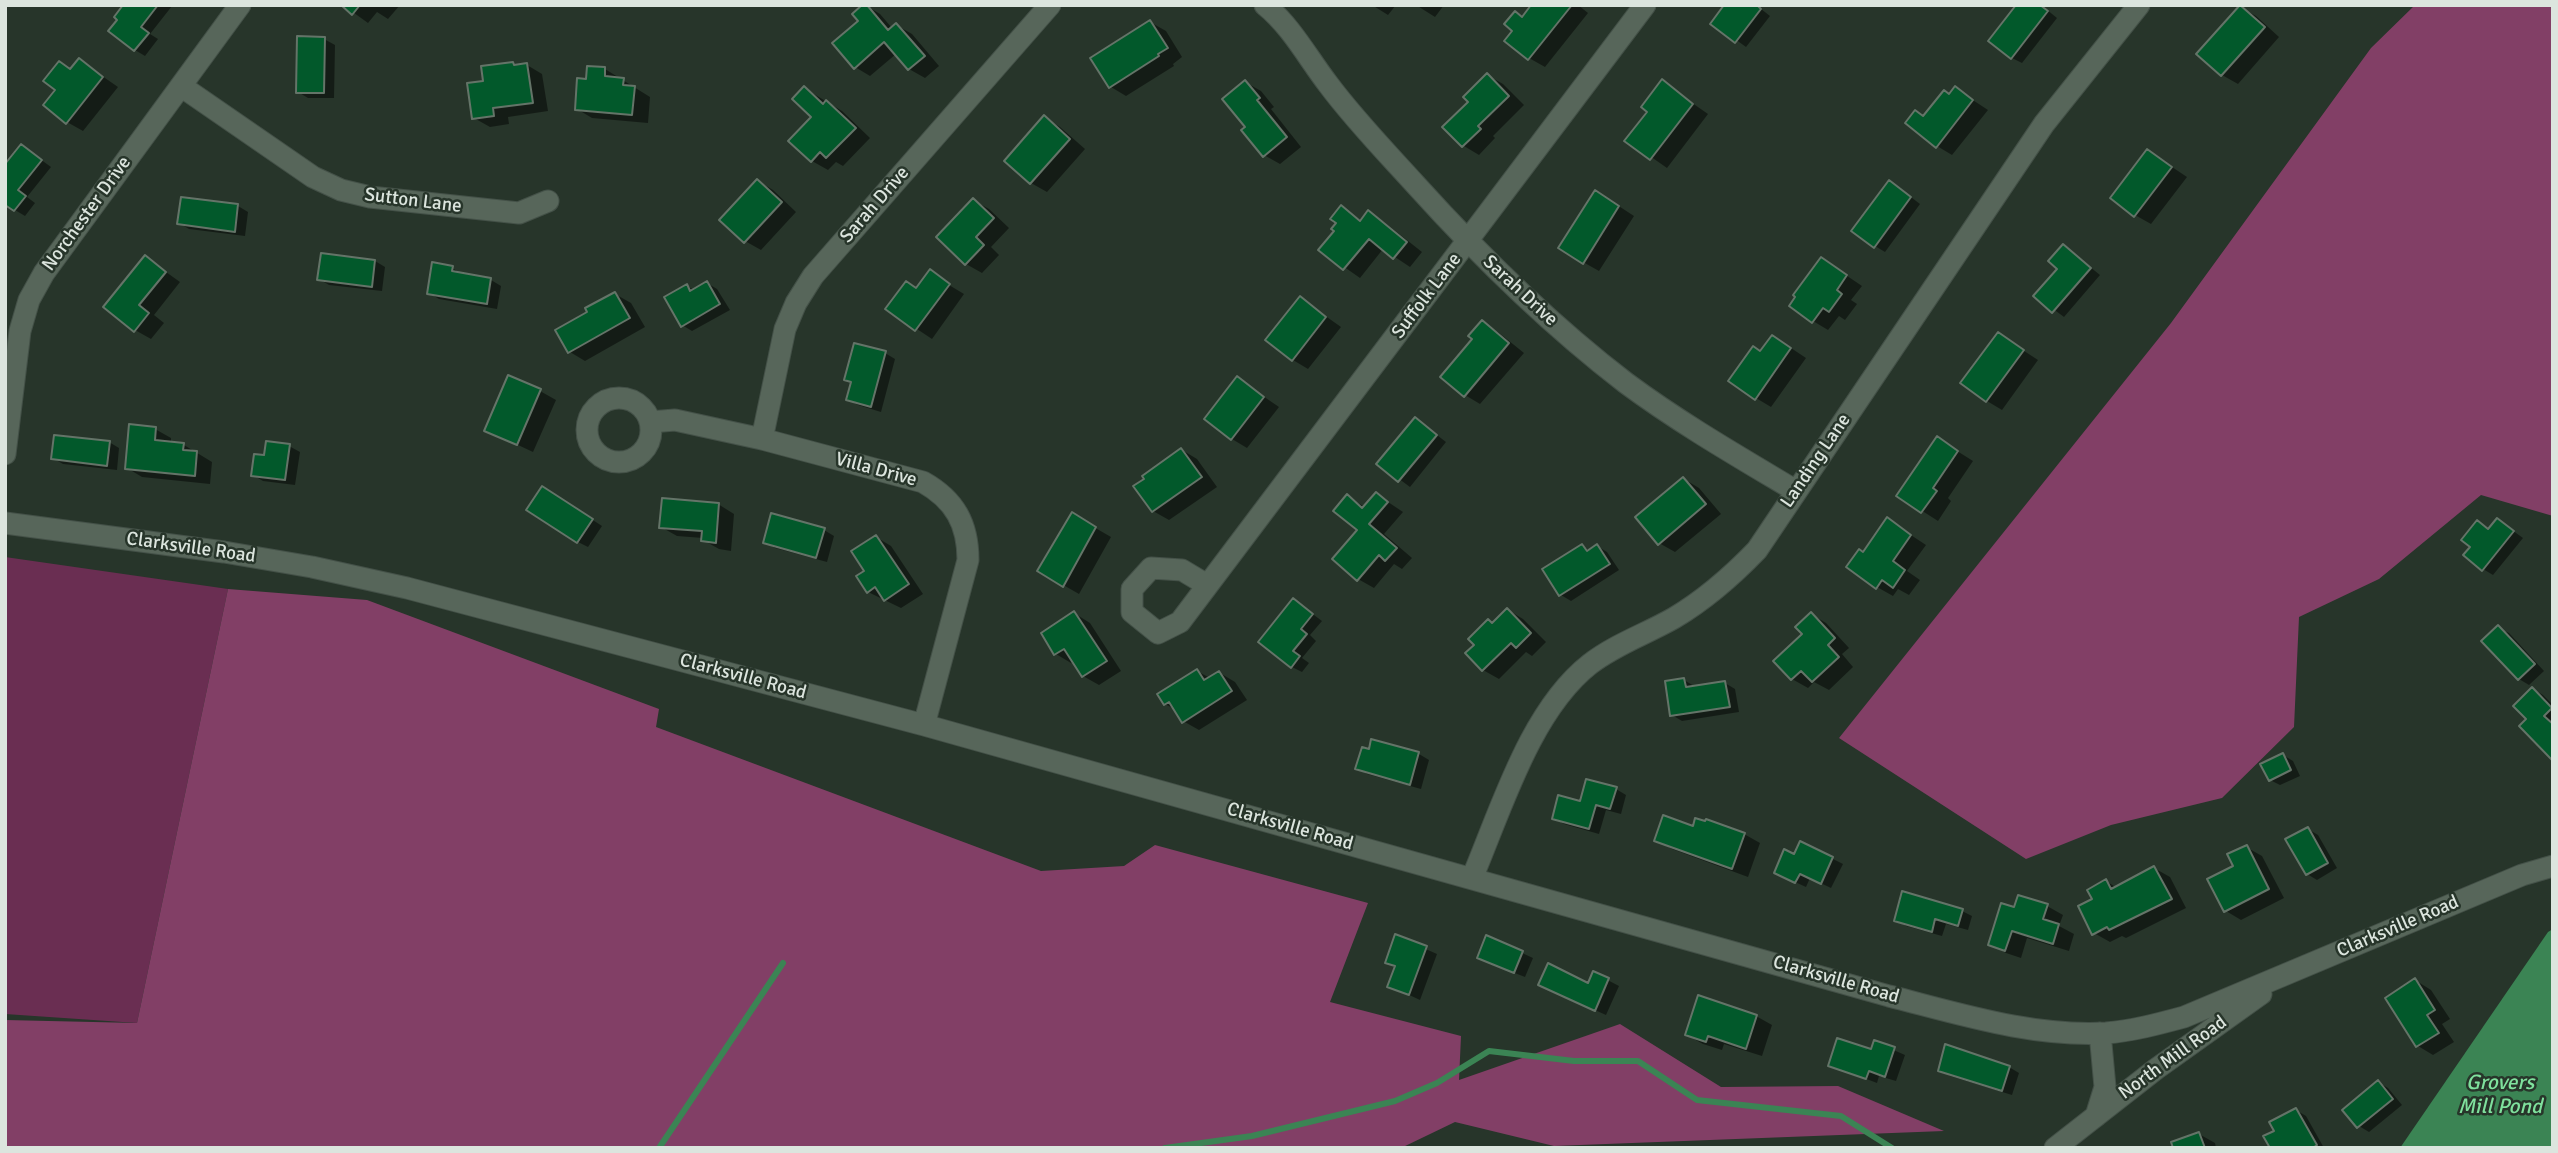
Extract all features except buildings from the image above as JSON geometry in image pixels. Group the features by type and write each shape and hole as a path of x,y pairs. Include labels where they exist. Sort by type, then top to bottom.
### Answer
{"street":[{"name":"Norchester Drive","path":"5,454 15,360 29,300 44,273 240,5"},
{"name":"Sarah Drive","path":"761,439 785,329 796,303 813,276 1051,5"},
{"name":"Sarah Drive","path":"1265,5 1291,33 1366,131 1468,242 1566,335 1628,384 1693,429 1796,491"},
{"name":"Suffolk Lane","path":"1207,586 1182,570 1151,568 1132,589 1132,612 1158,633 1180,622 1645,5"},
{"name":"Landing Lane","path":"1472,878 1531,740 1545,714 1565,688 1589,665 1616,646 1672,619 1704,599 1732,576 1757,550 2044,124 2139,5"},
{"name":"Sutton Lane","path":"181,86 313,177 341,190 370,197 519,213 548,201"},
{"name":"Villa Drive","path":"650,422 675,420 761,439 923,482 953,505 963,522 968,540 968,560 924,725"},
{"name":"Clarksville Road","path":"5,523 312,567 407,588 924,725 1961,1014 2032,1029 2100,1033 2143,1028 2184,1017 2522,875 2553,866"},
{"name":"North Mill Road","path":"2055,1148 2156,1069 2294,970"},
{"path":"2096,1116 2105,1087 2100,1033"}],"shaded area":[{"path":"2415,5 2553,5 2553,516 2481,495 2379,579 2299,617 2294,727 2222,798 2111,825 2026,859 1839,738 2171,323 2371,48"},
{"path":"5,557 228,589 137,1023 5,1014"},
{"path":"228,589 367,600 659,709 656,727 1041,871 1124,866 1155,845 1368,903 1330,1002 1461,1036 1459,1080 1620,1024 1721,1087 1838,1086 1944,1131 1554,1146 1455,1122 1401,1148 5,1148 5,1020 137,1023"}],"water":[{"name":"Grovers Mill Pond","path":"2553,929 2553,1148 2400,1148 2548,932"}],"waterway":[{"path":"659,1148 783,963"},
{"path":"1165,1148 1252,1136 1395,1101 1437,1083 1489,1051 1574,1061 1638,1061 1697,1100 1841,1116 1892,1148"}]}
